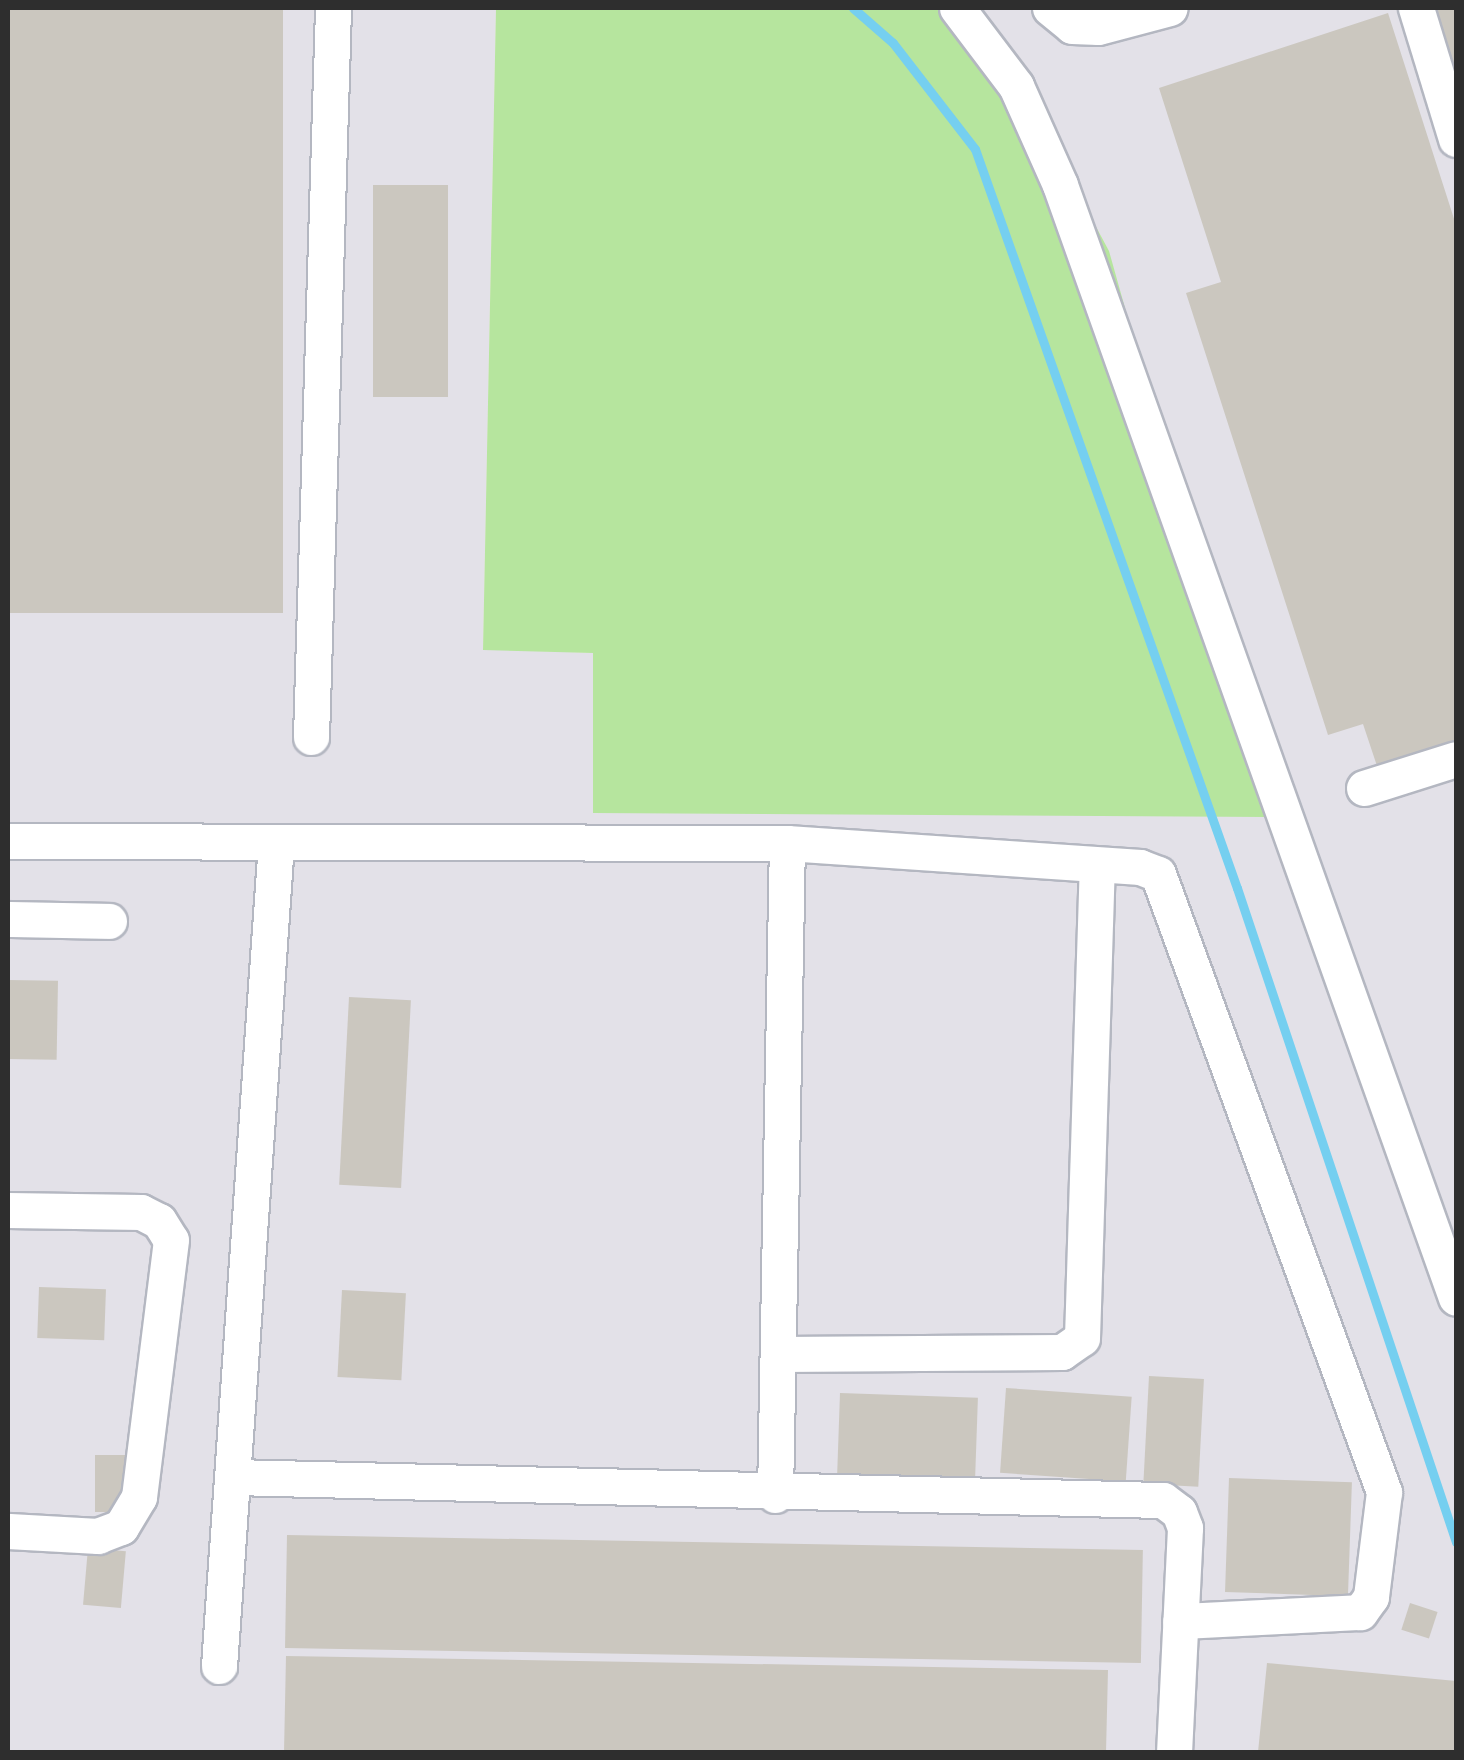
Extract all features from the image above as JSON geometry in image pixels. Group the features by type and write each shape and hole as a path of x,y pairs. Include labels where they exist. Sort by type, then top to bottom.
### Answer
{"lane":[{"path":"311,737 334,8"},
{"path":"957,8 1016,86 1060,185 1456,1298"},
{"path":"1050,8 1072,26 1098,27 1170,8"},
{"path":"1416,8 1456,138"},
{"path":"1364,788 1456,760"},
{"path":"8,841 786,843 1097,865 1158,874 1384,1492 1371,1597 1360,1612 1180,1622"},
{"path":"219,1666 276,842"},
{"path":"775,1495 781,1354 786,843"},
{"path":"781,1354 1062,1352 1082,1338 1097,865"},
{"path":"8,919 109,921"},
{"path":"8,1210 141,1212 159,1221 171,1240 139,1497 121,1527 98,1536 8,1531"},
{"path":"232,1478 775,1495 1163,1500 1180,1512 1185,1528 1174,1752"}],"shaded area":[{"path":"8,8 496,8 483,649 593,653 1109,251 979,8 1456,8 1456,1752 930,1752 881,1727 784,1735 781,1752 8,1752"}],"green space":[{"path":"496,8 979,8 1109,251 1268,817 593,813 593,653 483,650"}],"building":[{"path":"8,8 283,8 283,613 8,613"},
{"path":"1423,8 1456,8 1456,115"},
{"path":"1388,13 1456,225 1456,744 1378,769 1363,724 1328,735 1186,293 1221,282 1159,88"},
{"path":"373,185 448,185 448,397 373,397"},
{"path":"8,980 58,981 57,1060 8,1059"},
{"path":"349,997 411,1000 401,1188 339,1185"},
{"path":"39,1287 106,1289 104,1340 37,1338"},
{"path":"342,1290 406,1293 401,1380 337,1377"},
{"path":"1149,1376 1204,1379 1198,1487 1143,1484"},
{"path":"1006,1388 1132,1397 1126,1482 1000,1473"},
{"path":"840,1393 978,1398 975,1484 837,1479"},
{"path":"95,1455 128,1455 128,1512 95,1512"},
{"path":"1229,1478 1352,1482 1348,1596 1225,1592"},
{"path":"287,1535 1143,1550 1141,1663 285,1648"},
{"path":"88,1548 126,1551 121,1608 83,1605"},
{"path":"1410,1603 1438,1612 1429,1639 1401,1630"},
{"path":"286,1656 1108,1670 1106,1752 284,1752"},
{"path":"1267,1663 1456,1681 1456,1752 1258,1752"}],"waterway":[{"path":"853,8 893,43 975,149 1237,888 1456,1542"}]}
